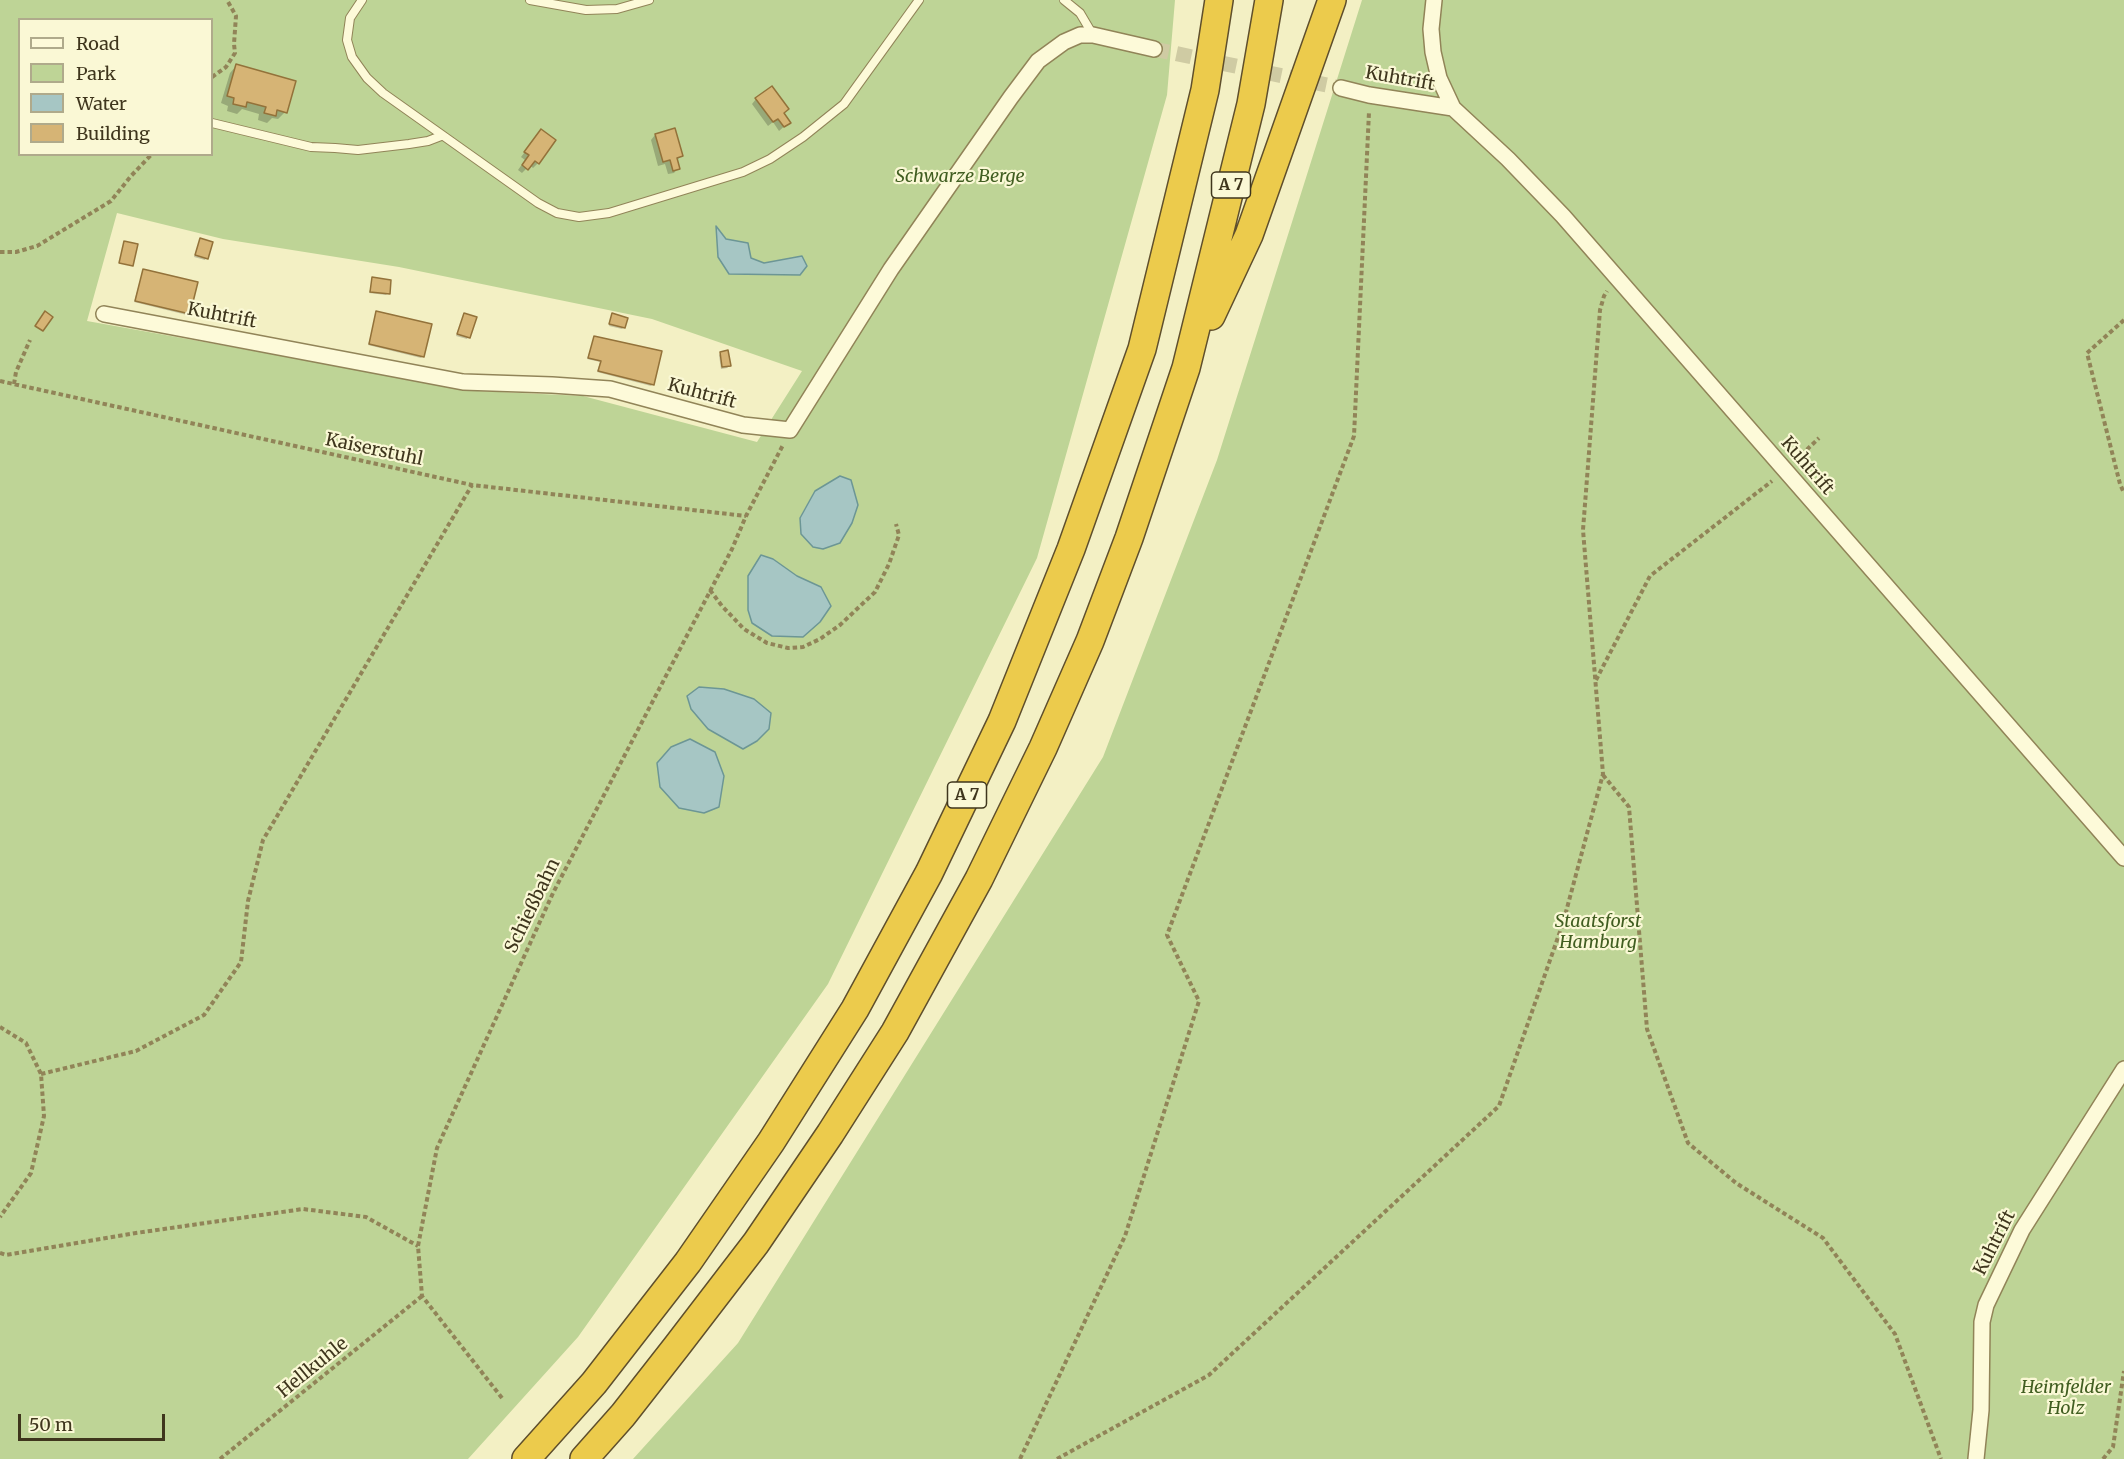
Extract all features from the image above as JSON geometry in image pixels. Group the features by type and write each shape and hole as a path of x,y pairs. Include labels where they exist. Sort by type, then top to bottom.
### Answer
{"highway":[{"name":"A 7","path":"526,1459 594,1383 681,1271 771,1142 855,1009 929,873 998,731 1071,549 1142,349 1205,90 1219,0"},
{"name":"A 7","path":"584,1459 663,1364 756,1243 830,1134 895,1032 979,879 1043,748 1085,652 1129,537 1186,368 1251,104 1269,0"},
{"path":"1186,368 1250,235 1332,0"}],"street":[{"name":"Kuhtrift","path":"1434,0 1431,29 1433,52 1439,78 1453,108 1563,216 2124,858"},
{"path":"790,430 891,269 1029,71 1064,42 1080,35 1093,35 1154,49"},
{"name":"Kuhtrift","path":"1341,88 1453,108"},
{"name":"Kuhtrift","path":"104,314 463,382 610,389 743,425 790,430"},
{"name":"Kuhtrift","path":"1976,1459 1981,1410 1982,1322 1986,1305 2022,1230 2124,1069"}],"lane":[{"path":"362,0 350,18 347,40 352,57 367,78 383,93 441,136 538,203 557,213 579,216 609,213 743,172 770,159 803,137 844,104 919,0"},
{"path":"530,0 586,10 616,9 649,0"},
{"path":"1064,0 1080,13 1093,35"},
{"path":"213,123 311,147 358,150 428,141 441,136"}],"path":[{"path":"213,77 226,67 235,53 236,16 227,0"},
{"path":"1020,1459 1125,1236 1199,1001 1167,934 1354,436 1369,94"},
{"path":"0,252 16,252 37,246 111,201 150,156"},
{"path":"1057,1459 1209,1375 1499,1106 1563,923 1603,774 1583,530 1600,310 1604,296 1618,279"},
{"path":"2124,320 2087,353 2124,493"},
{"path":"14,384 16,372 30,340"},
{"name":"Kaiserstuhl","path":"0,381 472,485 746,516"},
{"name":"Schießbahn","path":"422,1296 418,1246 437,1148 484,1040 553,893 790,430"},
{"path":"1595,681 1650,576 1785,470 1819,438"},
{"path":"41,1074 136,1051 204,1015 241,962 248,901 263,840 472,485"},
{"path":"710,590 744,629 767,643 788,648 803,647 820,639 840,625 875,592 889,564 898,535 896,524"},
{"path":"1603,774 1629,807 1647,1029 1688,1143 1736,1183 1823,1238 1895,1334 1941,1459"},
{"path":"0,1027 26,1043 41,1074 44,1116 31,1173 0,1217"},
{"path":"0,1253 6,1255 136,1233 303,1209 366,1217 418,1246"},
{"path":"422,1296 502,1398"},
{"name":"Hellkuhle","path":"220,1459 422,1296"},
{"path":"2103,1459 2113,1447 2124,1371"}],"green space":[{"name":"Schwarze Berge","path":"0,0 1175,0 1167,95 1037,558 828,984 578,1337 468,1459 0,1459","holes":["117,213 223,239 399,267 652,319 802,371 757,442 583,396 478,391 87,321","717,227 726,239 751,258 764,263 802,256 729,274","850,480 858,505 801,534 800,517 815,491","773,559 797,576 821,587 831,606 820,622"]},
{"name":"Staatsforst Hamburg","path":"1362,0 2124,0 2124,1459 633,1459 738,1343 1103,757 1217,460"}],"water":[{"path":"716,226 726,239 748,243 751,258 764,263 802,256 807,266 800,275 729,274 718,257"},
{"path":"840,476 851,480 858,505 852,523 840,543 823,549 813,547 801,534 800,518 815,491"},
{"path":"761,555 773,559 797,576 821,587 831,606 820,622 803,637 772,636 752,623 748,610 748,576"},
{"path":"699,687 724,689 754,699 771,713 769,729 757,741 743,749 708,729 691,709 687,696"},
{"path":"690,739 715,752 724,776 719,807 704,813 679,808 660,787 657,763 671,747"}],"building":[{"path":"236,64 296,81 287,113 277,110 276,116 264,113 266,107 247,102 246,107 233,104 234,98 227,96"},
{"path":"772,86 789,109 784,113 791,123 784,127 778,119 773,122 755,98"},
{"path":"675,128 683,156 677,158 680,169 673,171 670,160 663,162 655,134"},
{"path":"541,129 556,140 539,164 535,161 528,170 522,165 529,155 524,152"},
{"path":"200,238 213,242 208,259 195,255"},
{"path":"124,241 138,244 133,266 119,263"},
{"path":"143,269 198,282 190,314 135,301"},
{"path":"372,277 391,280 390,294 370,292"},
{"path":"45,311 53,317 43,331 35,326"},
{"path":"376,311 432,324 424,357 369,344"},
{"path":"464,313 477,317 470,338 457,334"},
{"path":"612,313 628,318 625,328 609,324"},
{"path":"594,336 662,351 654,385 598,371 601,361 588,358"},
{"path":"728,350 731,366 722,367 720,352"}],"tunnel":[{"path":"1154,49 1341,88"}],"park label":[{"name":"Heimfelder Holz","path":"2066,1398"}]}
